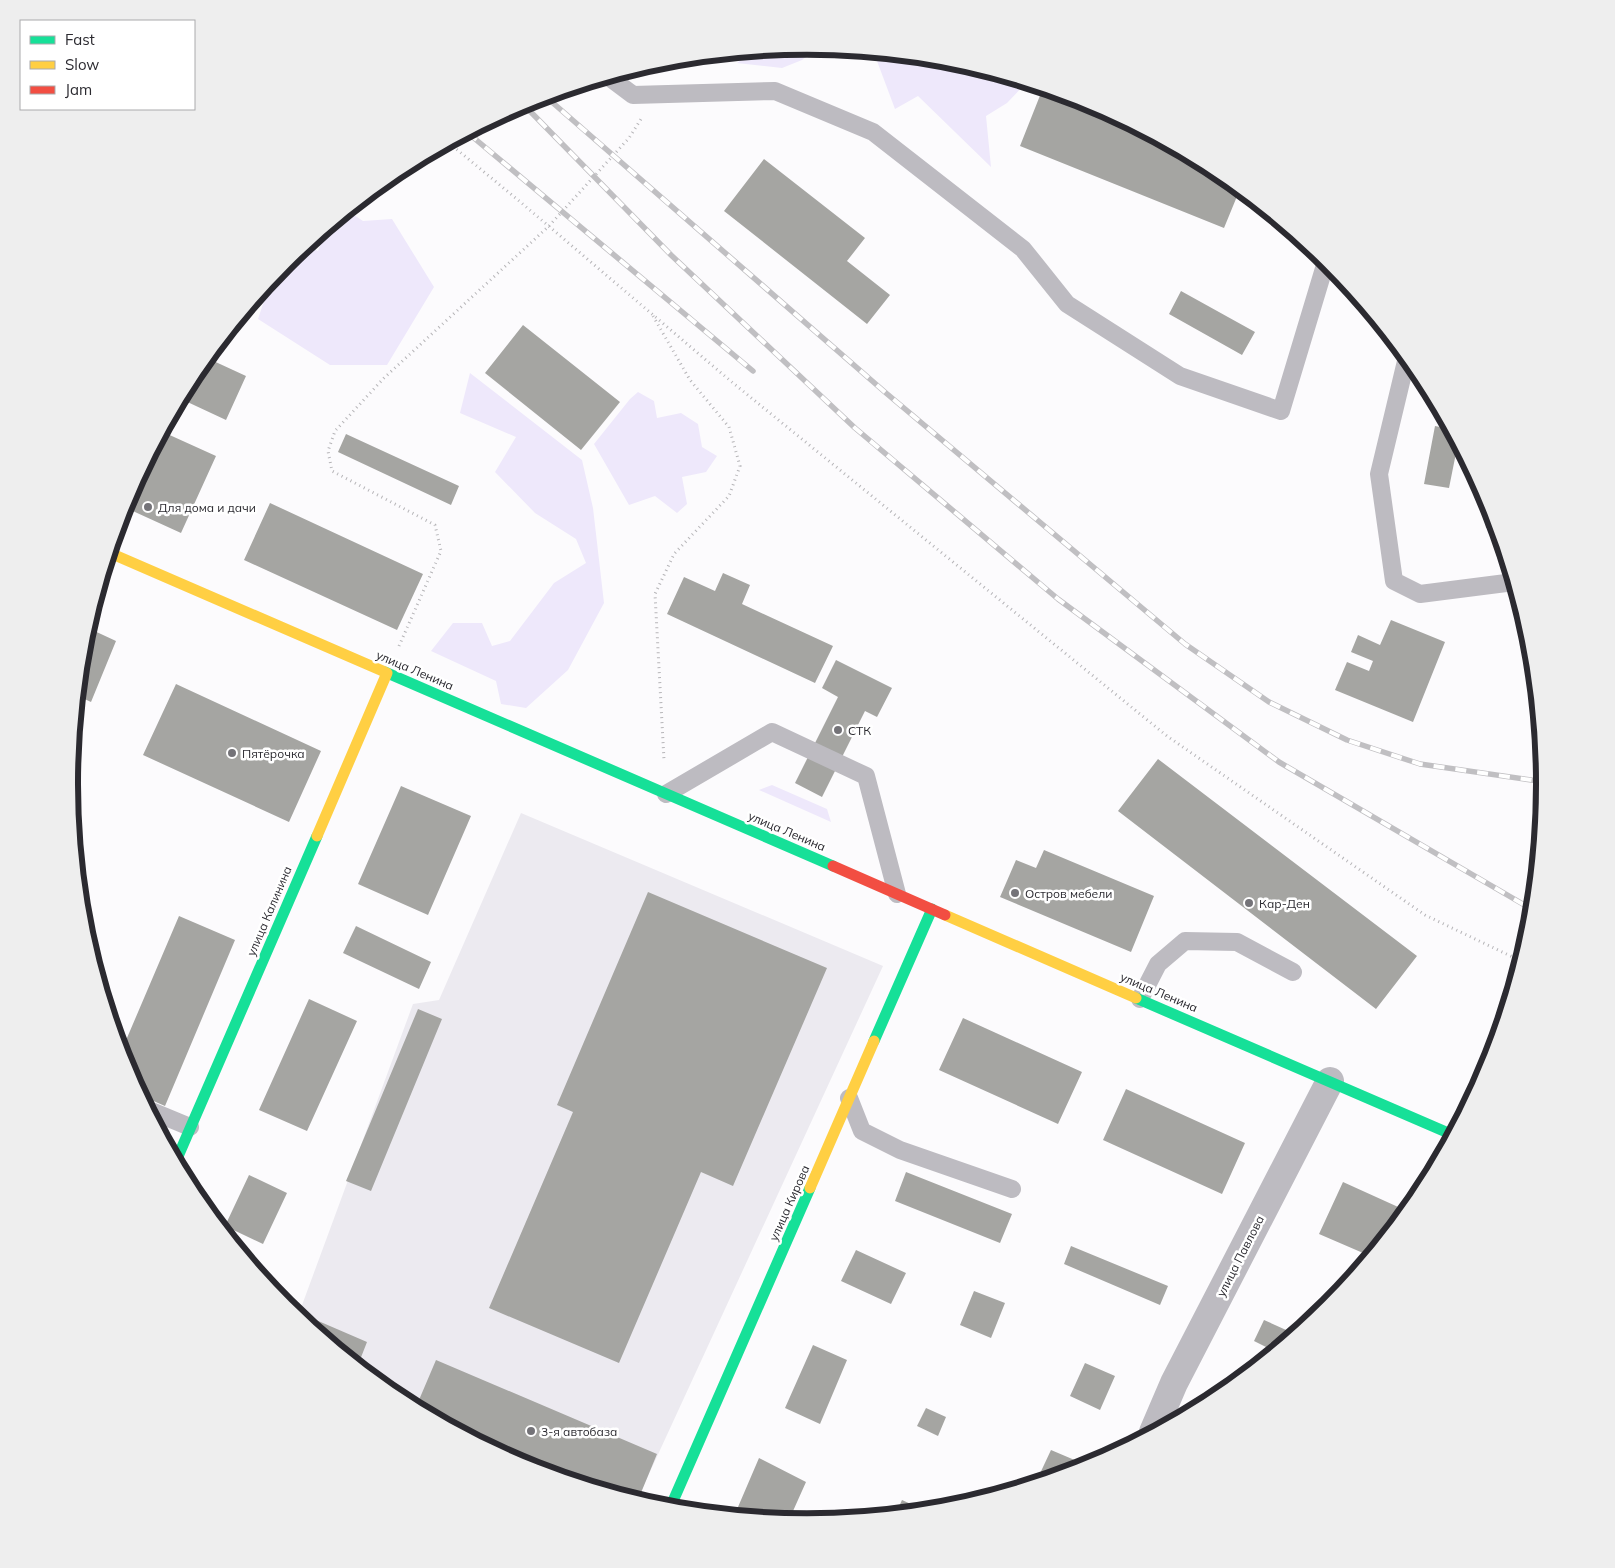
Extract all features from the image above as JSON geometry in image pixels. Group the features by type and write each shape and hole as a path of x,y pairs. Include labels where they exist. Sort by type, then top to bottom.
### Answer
{"street":[{"name":"улица Ленина","path":"115,555 1447,1133"},
{"name":"улица Калинина","path":"179,1153 387,673"},
{"name":"улица Кирова","path":"673,1500 932,909"},
{"name":"улица Павлова","path":"1157,1423 1174,1383 1330,1081"}],"lane":[{"path":"615,81 632,95 775,92 873,132 1023,249 1068,304 1180,376 1281,411 1326,273"},
{"path":"1405,366 1379,474 1394,581 1420,594 1508,583"},
{"path":"666,794 772,732 866,776 896,894"},
{"path":"1140,999 1158,964 1185,941 1237,942 1292,972"},
{"path":"849,1098 862,1131 900,1150 1012,1190"},
{"path":"158,1114 190,1128"}],"path":[{"path":"387,673 441,551 435,525 332,471 328,451 335,431 384,378 549,226 629,138 677,67"},
{"path":"454,147 740,389 1167,736 1425,915 1515,958"},
{"path":"651,313 690,380 729,427 740,466 729,496 674,554 655,594 666,794"}],"shaded area":[{"path":"808,55 802,60 782,68 737,63 742,58"},
{"path":"876,59 950,69 1021,88 1007,103 986,116 991,167 918,96 895,109"},
{"path":"353,215 363,221 392,219 434,287 387,365 330,365 258,319 266,296 314,249 318,251 322,240"},
{"path":"470,373 582,460 593,508 604,603 568,670 526,708 501,704 496,681 431,651 453,623 482,623 492,646 510,641 554,583 586,563 576,539 535,513 495,472 516,437 460,413"},
{"path":"638,392 654,401 657,418 681,413 698,424 702,447 717,456 706,472 682,477 687,504 677,513 655,496 629,505 594,444 630,399"},
{"path":"772,785 827,809 831,822 759,790"},
{"path":"521,813 883,966 640,1493 573,1474 529,1458 485,1438 402,1390 327,1332 301,1308 413,1004 439,1000"}],"building":[{"path":"1041,94 1130,130 1213,178 1237,196 1224,228 1020,146"},
{"path":"764,159 865,238 847,261 890,295 867,324 724,211"},
{"path":"1181,291 1255,332 1242,355 1169,314"},
{"path":"523,325 620,402 581,450 485,373"},
{"path":"214,361 246,376 226,420 187,402"},
{"path":"1435,426 1443,428 1456,453 1449,488 1424,484"},
{"path":"168,434 216,456 181,533 132,511"},
{"path":"346,434 459,486 451,505 338,452"},
{"path":"270,503 423,574 397,630 244,560"},
{"path":"1485,515 1490,528 1486,528"},
{"path":"723,573 750,585 742,604 833,646 815,683 667,614 684,577 715,591"},
{"path":"1391,620 1445,642 1413,722 1335,690 1347,662 1369,671 1373,661 1351,652 1358,635 1380,645"},
{"path":"95,631 116,641 91,702 84,699"},
{"path":"836,660 892,688 877,717 865,711 822,797 795,783 838,697 822,688"},
{"name":"Пятёрочка","path":"176,684 321,751 289,822 143,755"},
{"path":"1158,759 1417,956 1376,1009 1118,811"},
{"path":"401,786 471,816 428,915 358,884"},
{"path":"1044,850 1154,896 1131,952 1000,897 1016,860 1036,868"},
{"path":"648,892 827,968 733,1186 701,1172 619,1363 489,1308 573,1112 557,1105"},
{"path":"179,916 235,940 165,1106 151,1100 126,1041"},
{"path":"356,926 431,962 419,989 343,953"},
{"path":"309,999 357,1021 307,1131 259,1110"},
{"path":"418,1009 442,1019 371,1191 346,1181"},
{"path":"963,1018 1082,1072 1058,1124 939,1070"},
{"path":"1126,1089 1245,1143 1222,1194 1103,1140"},
{"path":"906,1172 1012,1214 1000,1243 895,1201"},
{"path":"249,1175 287,1193 263,1244 229,1228 226,1224"},
{"path":"1343,1182 1400,1208 1365,1254 1319,1234"},
{"path":"1071,1246 1168,1286 1160,1305 1064,1264"},
{"path":"856,1250 906,1273 891,1304 841,1281"},
{"path":"974,1291 1005,1303 991,1338 960,1325"},
{"path":"1264,1320 1289,1331 1268,1348 1254,1341"},
{"path":"315,1321 367,1342 360,1359 327,1332"},
{"path":"813,1345 847,1360 820,1424 785,1408"},
{"name":"3-я автобаза","path":"436,1360 657,1454 641,1493 573,1474 529,1458 485,1438 419,1400"},
{"path":"1085,1363 1115,1376 1100,1410 1070,1396"},
{"path":"926,1408 946,1417 938,1436 917,1426"},
{"path":"1051,1450 1077,1461 1042,1474 1039,1475"},
{"path":"759,1458 806,1482 792,1512 737,1509"},
{"path":"902,1500 913,1505 903,1507 899,1507"}],"railway":[{"path":"552,102 886,393 1185,644 1269,702 1347,740 1420,764 1536,781"},
{"path":"529,110 671,255 855,428 1058,599 1279,762 1525,906"},
{"path":"473,137 753,371"}],"traffic: fast":[{"path":"385,672 833,866"},
{"path":"179,1153 317,836"},
{"path":"874,1041 932,909"},
{"path":"1136,998 1447,1133"},
{"path":"673,1500 810,1188"}],"traffic: slow":[{"path":"115,555 385,672"},
{"path":"317,836 387,673"},
{"path":"945,915 1136,998"},
{"path":"810,1188 874,1041"}],"traffic: jam":[{"path":"833,866 945,915"}],"place":[{"name":"Для дома и дачи","path":"148,507"},
{"name":"СТК","path":"838,730"},
{"name":"Пятёрочка","path":"232,753"},
{"name":"Остров мебели","path":"1015,893"},
{"name":"Кар-Ден","path":"1249,903"},
{"name":"3-я автобаза","path":"531,1431"}]}
